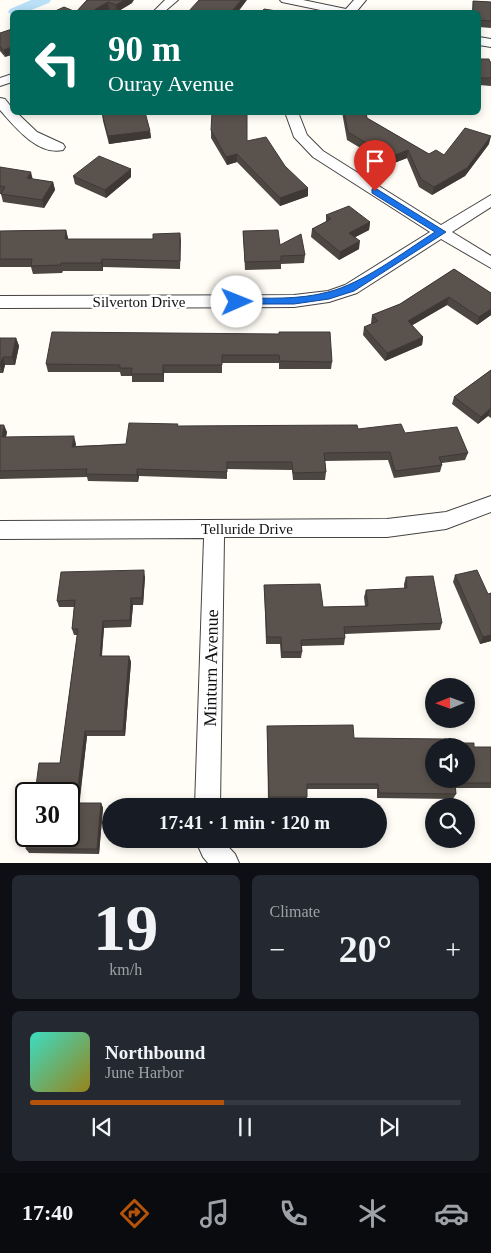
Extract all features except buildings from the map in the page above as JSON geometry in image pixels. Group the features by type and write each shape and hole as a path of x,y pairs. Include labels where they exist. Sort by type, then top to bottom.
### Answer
{"street":[{"path":"160,10 172,0"},
{"path":"286,0 334,10"},
{"path":"352,10 360,0"},
{"path":"0,102 10,113"},
{"path":"12,115 37,140 58,147"},
{"path":"292,115 301,137 318,154 491,263"},
{"name":"Silverton Drive","path":"0,302 294,301 329,296 366,280 491,200"},
{"name":"Telluride Drive","path":"0,530 405,527 446,520 491,504"},
{"name":"Minturn Avenue","path":"208,798 214,529"}],"waterway":[{"path":"20,10 44,0"}],"route":[{"path":"237,302 294,301 329,296 366,280 442,232 375,191"}]}
